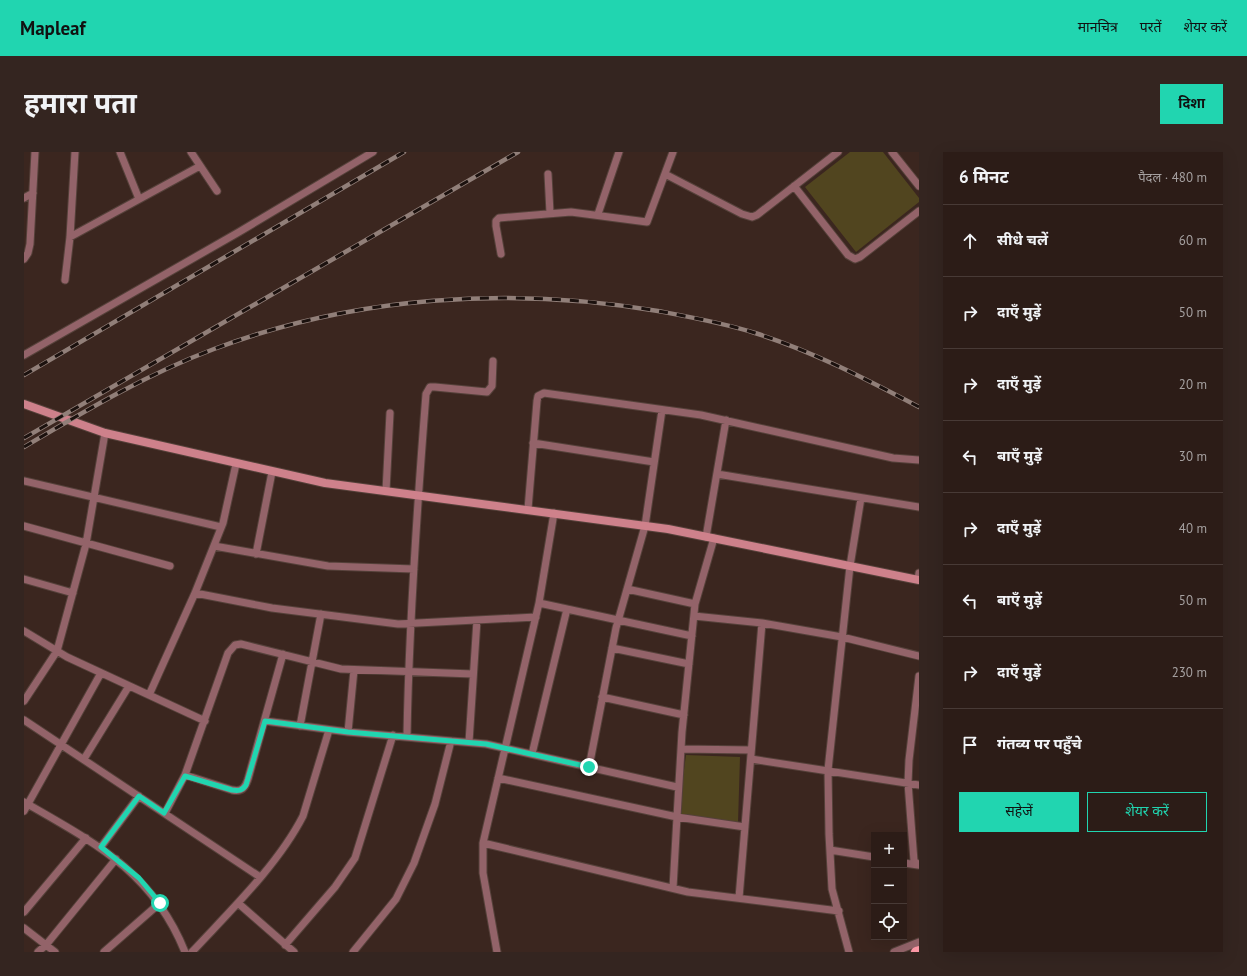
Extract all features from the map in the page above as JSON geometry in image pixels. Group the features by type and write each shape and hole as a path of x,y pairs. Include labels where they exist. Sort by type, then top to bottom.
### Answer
{"street":[{"path":"26,256 30,244 35,152"},
{"path":"65,280 70,237 76,152"},
{"path":"120,152 139,199"},
{"path":"191,152 216,191"},
{"path":"24,355 239,232 373,152"},
{"path":"598,214 619,152"},
{"path":"501,254 496,226 496,221 499,218 571,212 598,214 647,222 673,152"},
{"path":"665,174 742,214 752,217 757,215 837,152"},
{"path":"892,152 919,186"},
{"path":"70,237 200,166"},
{"path":"548,174 550,213"},
{"path":"794,186 848,255 855,259 860,257 919,211"},
{"path":"24,198 33,193"},
{"path":"24,245 26,256"},
{"path":"407,736 408,673 418,495 427,390 430,387 435,387 487,392 492,386 493,361"},
{"path":"528,509 537,401 538,396 544,393 701,415 893,458 919,460"},
{"path":"24,404 105,433 325,483 528,509 645,526 714,538 850,566 919,577"},
{"path":"589,767 618,620 645,526 662,410"},
{"path":"386,491 390,413"},
{"path":"706,537 726,420"},
{"path":"24,701 57,651 86,544 105,433"},
{"path":"533,443 654,462"},
{"path":"149,695 195,593 214,546 221,527 236,464"},
{"path":"256,554 272,472"},
{"path":"717,474 919,507"},
{"path":"24,481 94,496 221,527"},
{"path":"849,952 832,889 828,770 850,566 861,498"},
{"path":"497,952 483,873 483,844 536,617 554,513"},
{"path":"24,526 170,566"},
{"path":"673,888 677,787 695,604 714,538"},
{"path":"214,546 328,566 414,569"},
{"path":"24,579 73,593"},
{"path":"627,589 695,604"},
{"path":"195,593 272,608 398,624 536,617"},
{"path":"539,603 692,636"},
{"path":"532,754 567,609"},
{"path":"300,726 321,614"},
{"path":"694,616 762,623 842,637 919,656"},
{"path":"469,742 477,620"},
{"path":"739,898 762,623"},
{"path":"24,631 57,651 101,673 205,721"},
{"path":"164,813 185,776 231,648 235,645 241,644 330,667 354,670 473,674"},
{"path":"612,648 689,664"},
{"path":"185,776 232,790 238,791 243,789 246,785 284,654"},
{"path":"348,732 354,670"},
{"path":"101,673 26,806 101,847 139,878 160,903 170,918 185,952"},
{"path":"919,676 909,760 908,783 914,861 919,865"},
{"path":"84,759 129,686"},
{"path":"602,696 684,715"},
{"path":"24,720 260,877"},
{"path":"265,721 348,732 469,742 505,748 677,787"},
{"path":"192,952 238,903 289,839 303,816 329,730"},
{"path":"285,944 335,886 355,858 393,735"},
{"path":"353,952 396,899 411,870 435,804 451,741"},
{"path":"680,749 751,750"},
{"path":"750,759 919,785"},
{"path":"498,778 677,817 745,827"},
{"path":"101,847 139,796"},
{"path":"24,912 86,838"},
{"path":"483,844 673,888 839,911"},
{"path":"830,850 871,857"},
{"path":"38,952 46,945 116,859"},
{"path":"907,863 919,865"},
{"path":"104,952 160,903"},
{"path":"238,903 294,952"},
{"path":"24,928 55,952"},
{"path":"894,952 919,942"}],"shaded area":[{"path":"850,152 883,152 919,198 919,202 856,252 805,187"},
{"path":"686,755 740,757 738,823 678,815"}],"railway":[{"path":"24,375 404,152"},
{"path":"24,438 518,152"},
{"path":"24,447 93,407 165,370 214,349 267,331 322,317 377,307 433,301 490,298 546,299 602,303 658,311 731,326 776,340 818,357 919,407"}],"route":[{"path":"160,903 139,878 101,847 139,796 164,813 185,776 232,790 238,791 243,789 246,785 265,721 348,732 486,744 589,767"}]}
